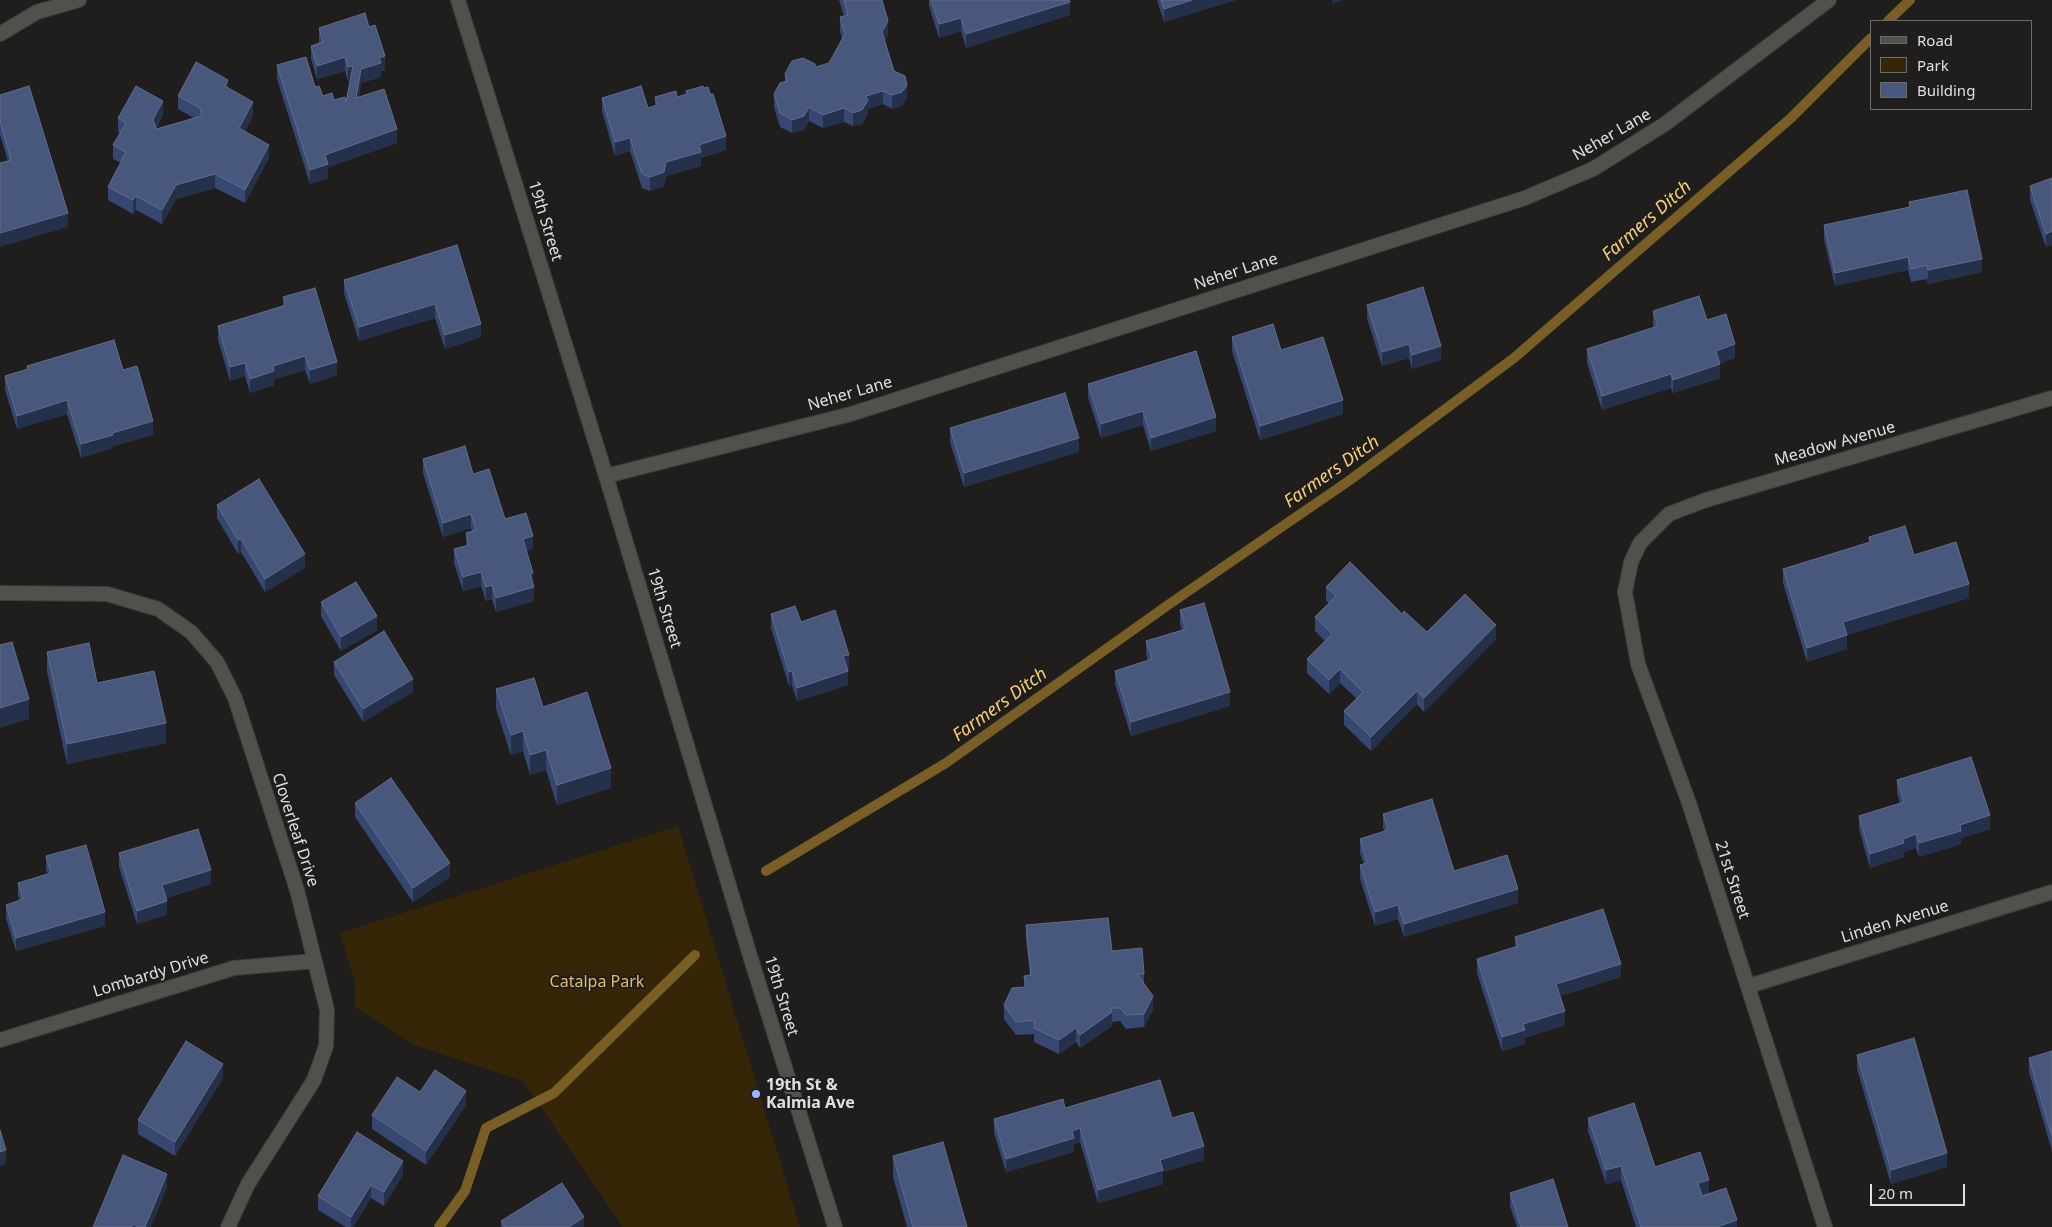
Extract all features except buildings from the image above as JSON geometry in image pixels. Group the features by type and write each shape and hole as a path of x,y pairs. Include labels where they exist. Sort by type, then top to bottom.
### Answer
{"street":[{"path":"0,34 37,12 79,0"},
{"name":"19th Street","path":"458,0 606,476 751,959 835,1227"},
{"name":"Neher Lane","path":"606,476 851,414 1525,198 1593,169 1665,124 1829,0"},
{"name":"Meadow Avenue","path":"1640,543 1669,514 1706,500 2052,398"},
{"name":"21st Street","path":"1640,543 1631,562 1625,592 1638,664 1689,803 1825,1227"},
{"name":"Cloverleaf Drive","path":"0,593 107,594 158,609 191,632 217,662 238,707 297,890 327,1010 326,1046 314,1080 248,1184 228,1227"},
{"name":"Linden Avenue","path":"1749,986 2052,892"},
{"name":"Lombardy Drive","path":"0,1040 234,968 315,961"}],"green space":[{"name":"Catalpa Park","path":"678,826 800,1227 623,1227 523,1081 414,1045 355,1007 355,983 340,933"}],"waterway":[{"name":"Farmers Ditch","path":"1889,20 1910,0"},
{"name":"Farmers Ditch","path":"766,871 946,763 1168,605 1350,480 1514,358 1791,118 1870,39"},
{"name":"Farmers Ditch","path":"439,1227 465,1191 486,1128 554,1093 695,955"}],"place":[{"name":"19th St & Kalmia Ave","path":"756,1094"}]}
